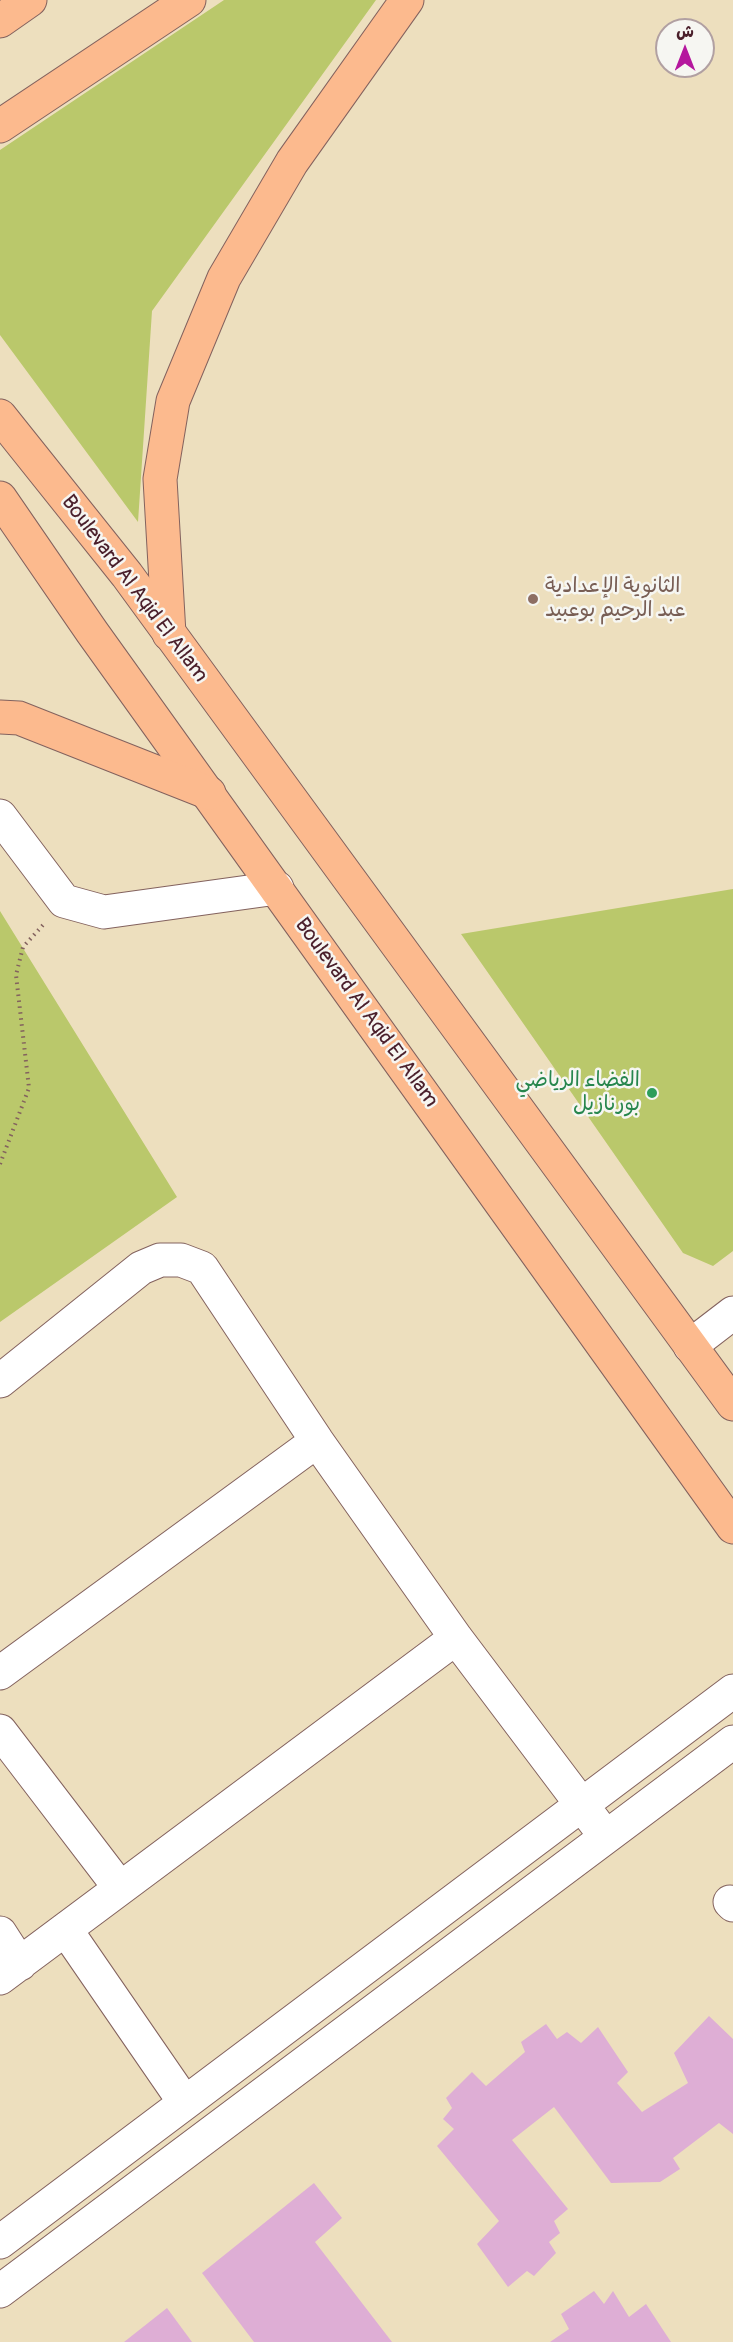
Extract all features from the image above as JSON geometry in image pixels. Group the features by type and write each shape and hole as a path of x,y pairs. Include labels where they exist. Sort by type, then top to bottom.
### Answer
{"main road":[{"path":"0,21 30,0"},
{"path":"0,126 189,0"},
{"path":"169,634 160,478 173,401 230,268 292,162 407,0"},
{"name":"Boulevard Al Aqid El Allam","path":"0,416 127,575 733,1404"},
{"name":"Boulevard Al Aqid El Allam","path":"0,498 92,632 733,1527"},
{"path":"0,717 19,718 209,794"}],"street":[{"path":"0,816 64,901 104,912 277,888"},
{"path":"0,1381 141,1268 160,1260 181,1260 202,1268 317,1441 456,1638 606,1837"},
{"path":"690,1346 733,1313"},
{"path":"0,1673 317,1441"},
{"path":"0,1933 10,1971 456,1638"},
{"path":"0,2242 733,1691"},
{"path":"0,1731 120,1888"},
{"path":"0,2291 733,1742"},
{"path":"66,1930 185,2103"}],"path":[{"path":"0,1164 30,1088 16,975 22,947 64,901"}],"green space":[{"path":"224,0 376,0 152,311 138,522 0,335 0,150"},
{"name":"الفضاء الرياضي بورنازيل","path":"733,889 733,1251 713,1266 683,1253 461,934"},
{"path":"0,911 177,1197 0,1322"}],"building":[{"path":"709,2016 733,2039 733,2134 719,2123 673,2158 680,2169 660,2182 611,2183 554,2107 512,2140 568,2209 554,2221 560,2233 549,2242 556,2253 534,2276 527,2271 508,2287 477,2244 499,2221 437,2146 454,2129 443,2119 452,2108 446,2098 472,2072 486,2086 525,2052 521,2042 546,2024 557,2039 567,2032 581,2043 598,2027 628,2072 617,2083 642,2112 688,2083 674,2053"},
{"path":"314,2183 342,2218 315,2242 392,2342 254,2342 202,2273"},
{"path":"594,2291 604,2304 613,2291 629,2317 646,2304 671,2342 550,2342 569,2329 561,2314"},
{"path":"167,2308 192,2342 124,2342"}],"place":[{"name":"الثانوية الإعدادية عبد الرحيم بوعبيد","path":"533,599"},
{"name":"الفضاء الرياضي بورنازيل","path":"652,1093"}]}
